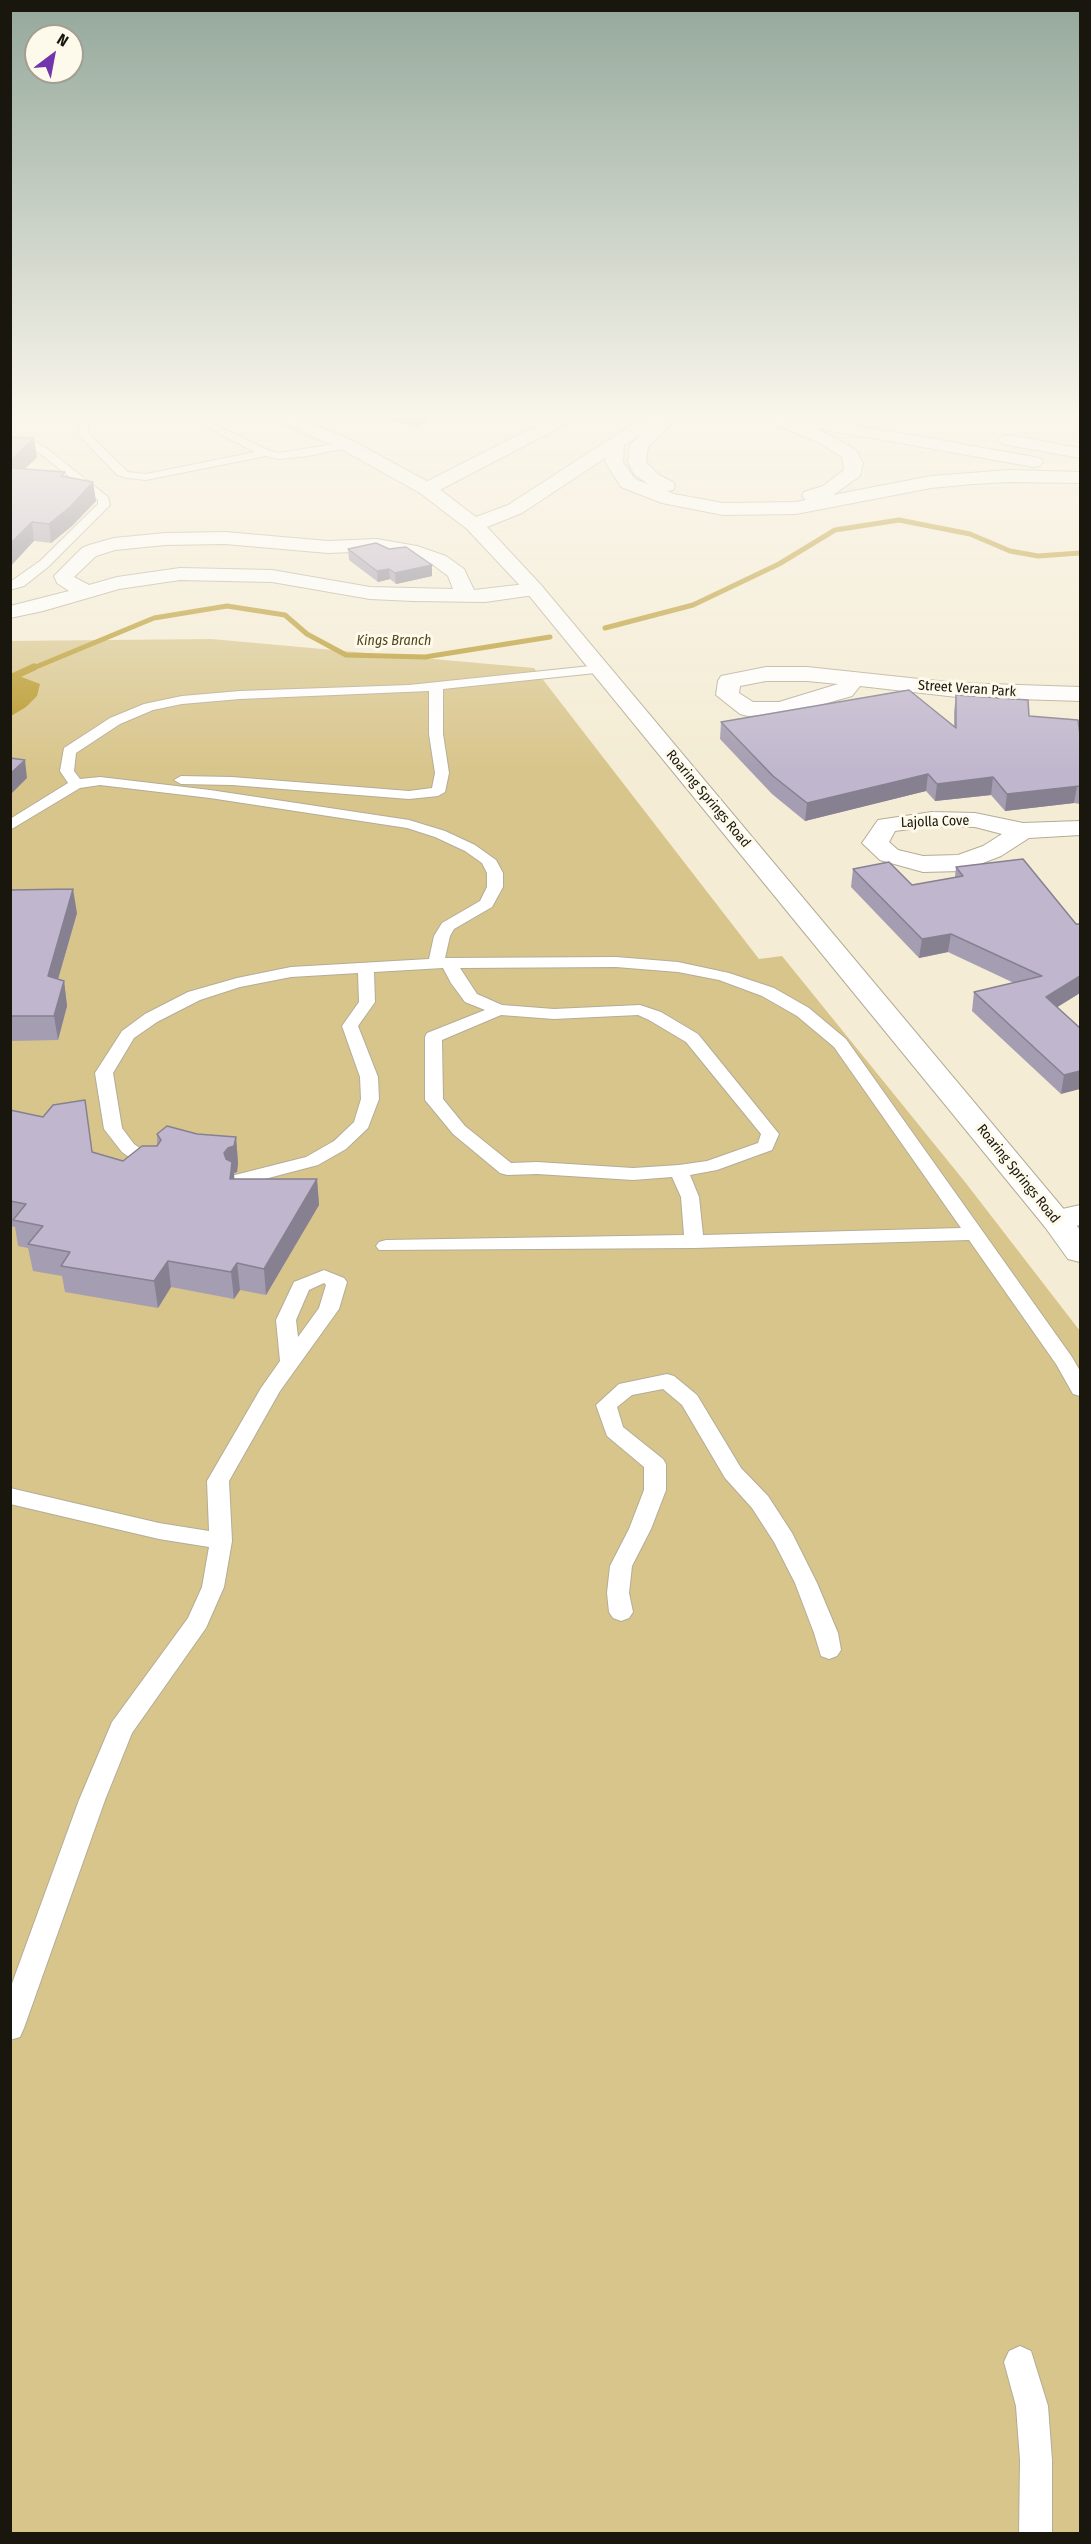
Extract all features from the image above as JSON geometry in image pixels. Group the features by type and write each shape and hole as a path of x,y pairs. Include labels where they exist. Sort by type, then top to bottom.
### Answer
{"street":[{"name":"Roaring Springs Road","path":"482,534 534,589 1068,1217 1080,1252"},
{"path":"88,591 69,583 64,576 89,552 96,549 114,544 165,539 252,538 328,547 377,545 406,550 439,560 457,573 466,596"},
{"path":"10,612 145,578 180,574 272,576 370,592 485,596 534,589"},
{"name":"Street Veran Park","path":"854,680 957,690 1080,694"},
{"name":"Lajolla Cove","path":"1023,831 992,851 962,862 923,864 889,855 875,843 886,825 932,819 975,820 1023,831 1080,828"}],"lane":[{"path":"10,586 20,583 44,564 75,534"},
{"path":"76,784 67,771 69,752 116,721 148,707 182,700 260,693 436,686 600,669"},
{"path":"143,786 175,780 232,781 409,795 438,792 442,773 436,734 436,686"},
{"path":"10,826 76,784 100,782 143,786 409,824 440,834 470,848 488,860 495,873 495,887 486,904 448,926 442,936 443,963 471,998 499,1010 554,1014 640,1010 692,1038 770,1134 766,1146 711,1166 679,1171 633,1174 537,1168 507,1169 459,1130 434,1100 433,1037 499,1010"},
{"path":"153,1166 128,1148 113,1129 104,1073 128,1035 150,1018 194,996 237,983 291,972 443,963 616,962 678,967 723,976 768,992 803,1012 840,1043 1065,1362 1080,1389"},
{"path":"238,1180 312,1161 340,1145 362,1124 370,1099 369,1077 350,1026 367,1002 366,969"},
{"path":"679,1171 690,1197 694,1242"},
{"path":"386,1246 694,1242 974,1234"},
{"path":"10,2028 92,1800 121,1729 198,1622 213,1587 221,1541 218,1481 245,1430 290,1361"},
{"path":"621,1612 618,1593 621,1566 640,1529 655,1490 655,1464 614,1431 606,1405 626,1389 667,1381 690,1400 733,1473 760,1502 784,1539 806,1583 826,1633 829,1650"},
{"path":"10,1496 159,1531 221,1541"},
{"path":"1020,2362 1032,2406 1036,2460 1035,2534"}],"shaded area":[{"path":"211,639 534,668 759,959 782,956 965,1182 1080,1331 1080,2533 11,2533 11,641"},
{"path":"11,673 40,684 37,696 26,707 11,716"}],"building":[{"path":"10,534 20,534 10,544"},
{"path":"376,543 389,549 406,547 432,565 395,573 389,569 377,571 348,549"},
{"path":"909,690 956,728 956,695 1028,700 1029,716 1078,720 1080,786 1007,794 993,777 937,784 928,774 807,803 773,776 721,722"},
{"path":"10,758 25,760 10,774"},
{"path":"1023,859 1076,924 1080,924 1080,976 1046,997 1080,1028 1080,1071 1064,1075 974,992 1042,976 951,934 922,939 853,869 889,862 912,885 963,876 956,867"},
{"path":"73,889 48,976 64,981 54,1016 10,1016 10,890"},
{"path":"85,1100 92,1152 123,1161 142,1146 157,1146 161,1140 157,1134 167,1126 197,1134 236,1137 234,1146 228,1148 224,1153 226,1159 232,1162 230,1179 317,1179 264,1269 237,1263 231,1272 168,1261 154,1281 61,1266 70,1252 28,1244 43,1226 13,1220 26,1204 10,1201 10,1110 43,1117 53,1105"}],"waterway":[{"name":"Kings Branch","path":"605,628 693,605 779,564 829,534"},
{"name":"Kings Branch","path":"969,534 1010,551 1038,556 1080,553"},
{"name":"Kings Branch","path":"31,669 154,618 227,606 285,615 307,634 346,655 425,657 550,637"},
{"name":"Kings Branch","path":"10,678 34,667"}]}
